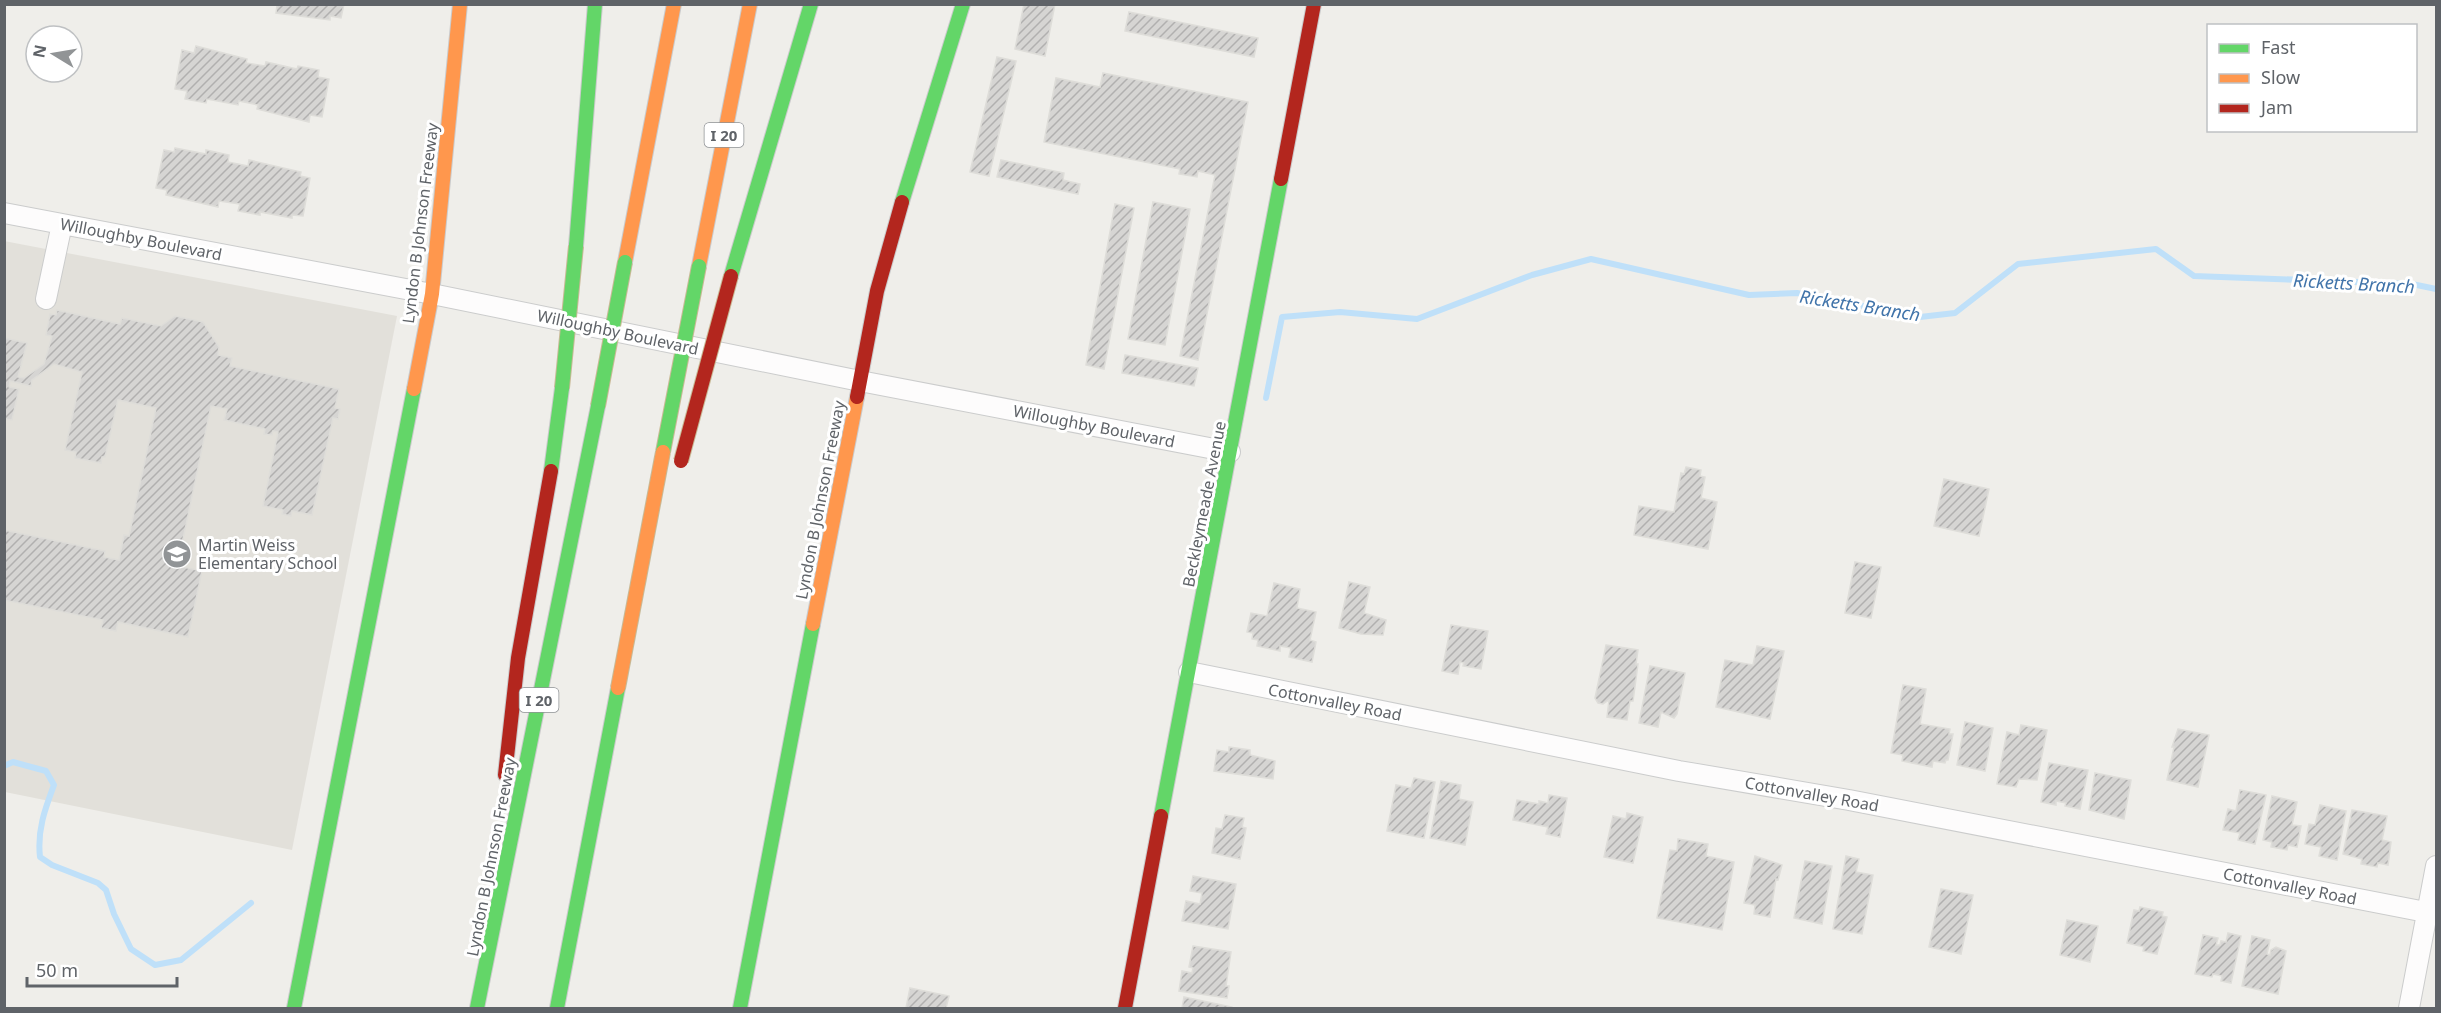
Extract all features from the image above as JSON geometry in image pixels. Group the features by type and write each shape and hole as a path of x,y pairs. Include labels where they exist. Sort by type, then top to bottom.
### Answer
{"main road":[{"name":"Lyndon B Johnson Freeway","path":"294,1008 432,294 460,4"},
{"path":"504,785 518,658 544,511 562,388 596,4"},
{"path":"645,154 666,4"},
{"name":"Lyndon B Johnson Freeway","path":"477,1008 598,406 674,4"},
{"name":"I 20","path":"557,1008 750,4"},
{"path":"678,473 751,202 811,4"},
{"name":"Lyndon B Johnson Freeway","path":"740,1008 877,291 922,133 963,4"},
{"name":"Beckleymeade Avenue","path":"1125,1008 1314,4"},
{"path":"618,688 662,530"},
{"path":"480,993 498,831"}],"street":[{"name":"Willoughby Boulevard","path":"4,213 432,294 860,381 1230,452"},
{"path":"46,299 62,224"},
{"name":"Cottonvalley Road","path":"1189,672 1679,771 1849,800 2432,914"},
{"path":"2409,1008 2432,914 2436,866"}],"shaded area":[{"name":"Martin Weiss Elementary School","path":"4,241 397,316 292,850 5,792"}],"building":[{"path":"273,4 344,4 341,18 330,16 330,20 276,13 277,5"},
{"path":"1024,4 1055,4 1045,56 1015,49"},
{"path":"1129,12 1258,38 1254,57 1125,31"},
{"path":"196,46 247,59 246,63 265,66 266,62 297,69 298,66 319,70 318,77 329,79 322,117 310,115 309,122 257,109 258,105 239,101 238,105 207,99 206,103 185,99 187,91 175,89 182,50 194,53"},
{"path":"997,57 1016,61 989,176 970,172"},
{"path":"1103,73 1248,102 1198,360 1180,356 1215,175 1198,171 1197,177 1179,174 1180,169 1044,142 1056,78 1100,87"},
{"path":"175,148 206,154 206,150 229,155 228,162 248,166 249,160 301,172 300,176 310,178 303,216 292,215 292,218 260,212 260,215 238,211 240,204 219,201 218,207 166,195 167,190 156,188 164,150 174,152"},
{"path":"1001,160 1064,173 1063,180 1080,184 1078,194 997,177"},
{"path":"1153,202 1190,209 1165,345 1128,339"},
{"path":"1115,204 1134,208 1104,369 1086,365"},
{"path":"57,310 120,324 122,318 161,326 175,316 203,322 219,347 218,355 232,358 230,366 339,389 335,408 340,409 338,419 333,418 312,515 292,511 291,516 282,514 283,510 263,506 278,432 273,431 272,435 264,434 265,429 224,420 227,409 211,406 182,544 168,542 166,551 172,552 169,564 202,571 188,637 118,622 116,631 101,628 103,620 4,600 4,530 105,551 104,557 119,560 124,535 129,536 156,408 118,400 105,457 102,457 101,463 75,458 76,452 65,450 82,372 54,364 32,380 31,386 10,381 9,387 19,389 12,420 4,419 4,338 27,343 18,377 24,378 44,364 52,336 46,335 50,314 56,315"},
{"path":"1125,355 1198,368 1194,386 1122,373"},
{"path":"1686,467 1701,470 1700,476 1705,477 1701,498 1717,502 1708,549 1634,535 1639,506 1674,512 1681,473 1684,474"},
{"path":"1944,479 1989,489 1979,536 1934,526"},
{"path":"1855,562 1881,567 1871,618 1845,613"},
{"path":"1349,582 1370,587 1364,613 1386,620 1383,635 1361,634 1339,628"},
{"path":"1274,583 1300,589 1297,608 1316,612 1310,640 1316,642 1312,662 1289,657 1291,648 1280,646 1280,651 1257,646 1258,640 1252,639 1253,633 1247,632 1251,613 1267,616"},
{"path":"1451,625 1488,631 1481,669 1463,666 1464,663 1460,662 1458,674 1442,671"},
{"path":"1606,645 1638,650 1633,701 1630,701 1627,720 1607,717 1609,700 1603,704 1598,703 1595,698"},
{"path":"1757,646 1784,651 1770,719 1716,707 1725,660 1753,665"},
{"path":"1650,666 1685,673 1677,714 1674,718 1661,712 1658,727 1639,723"},
{"path":"1903,685 1926,689 1920,724 1950,729 1949,734 1953,734 1948,760 1945,763 1933,761 1932,767 1902,761 1903,755 1891,753"},
{"path":"1965,722 1993,728 1985,771 1957,765"},
{"path":"2021,725 2047,730 2037,780 2019,779 2016,787 1997,784 2007,732 2019,735"},
{"path":"2178,729 2209,735 2198,787 2167,780 2174,747 2172,747"},
{"path":"1229,747 1250,750 1250,755 1275,761 1273,779 1214,771 1217,750 1229,752"},
{"path":"2049,763 2088,770 2080,809 2065,806 2066,803 2056,801 2056,805 2041,802"},
{"path":"2095,773 2131,780 2124,819 2089,810"},
{"path":"1414,778 1435,782 1424,838 1387,831 1396,785 1411,788"},
{"path":"1441,781 1461,785 1459,799 1473,802 1465,845 1430,838"},
{"path":"2240,790 2266,795 2255,844 2238,840 2240,833 2223,830 2228,809 2236,811"},
{"path":"1549,795 1567,798 1560,837 1546,834 1548,827 1513,820 1517,800 1539,804 1539,801 1548,803"},
{"path":"2272,796 2297,802 2292,825 2301,826 2297,847 2288,845 2287,850 2271,847 2272,842 2263,840"},
{"path":"2320,805 2346,811 2337,860 2319,856 2321,847 2305,844 2309,824 2315,825"},
{"path":"2352,810 2387,816 2382,840 2391,842 2388,865 2378,863 2377,867 2361,864 2362,859 2343,854"},
{"path":"1627,813 1643,817 1633,863 1604,857 1613,816 1626,819"},
{"path":"1225,815 1244,818 1242,827 1246,828 1240,859 1212,853 1216,828 1222,829"},
{"path":"1678,839 1708,844 1706,856 1734,862 1722,930 1657,918 1670,850 1677,851"},
{"path":"1755,856 1782,865 1778,880 1776,879 1770,917 1754,914 1755,905 1744,903"},
{"path":"1846,856 1859,859 1856,872 1873,875 1862,934 1833,929"},
{"path":"1805,861 1832,866 1822,924 1794,918"},
{"path":"1193,876 1236,884 1228,929 1182,921 1186,901 1200,904 1202,893 1190,891"},
{"path":"1941,889 1973,895 1961,954 1929,947"},
{"path":"2140,907 2163,912 2162,916 2167,917 2157,954 2143,951 2144,947 2127,943 2134,910 2139,911"},
{"path":"2067,920 2098,926 2090,962 2060,955"},
{"path":"2228,933 2241,936 2231,983 2221,981 2222,976 2195,974 2203,935 2218,938 2216,945 2220,945 2221,941 2226,942"},
{"path":"2252,936 2270,940 2267,954 2270,955 2271,950 2276,947 2286,951 2278,994 2242,986"},
{"path":"1193,946 1231,952 1226,986 1229,986 1227,998 1179,991 1182,971 1192,973 1193,968 1189,967"},
{"path":"910,988 949,996 946,1008 906,1008"},
{"path":"1184,997 1232,1007 1232,1008 1182,1008"}],"waterway":[{"name":"Ricketts Branch","path":"1266,398 1282,317 1340,312 1417,319 1532,275 1591,259 1749,295 1797,293 1920,317 1955,313 2018,264 2156,249 2194,276 2412,284 2436,289"},
{"name":"Ricketts Branch","path":"4,766 13,762 46,771 54,785 41,829 40,857 52,865 98,883 106,890 114,914 131,949 155,965 181,960 251,903"}],"traffic: fast":[{"path":"576,246 595,4"},
{"path":"731,276 811,4"},
{"path":"902,202 963,4"},
{"path":"1161,816 1281,179"},
{"path":"562,388 576,246"},
{"path":"598,406 625,262"},
{"path":"663,452 699,266"},
{"path":"551,471 562,388"},
{"path":"294,1008 414,389"},
{"path":"477,1008 598,406"},
{"path":"740,1008 813,624"},
{"path":"557,1008 618,688"}],"traffic: slow":[{"path":"414,389 432,294 460,4"},
{"path":"625,262 674,4"},
{"path":"699,266 750,4"},
{"path":"813,624 857,397"},
{"path":"618,688 663,452"}],"traffic: jam":[{"path":"1281,179 1314,4"},
{"path":"857,397 877,291 902,202"},
{"path":"681,461 731,276"},
{"path":"505,775 518,658 551,471"},
{"path":"1125,1008 1161,816"}],"place":[{"name":"Martin Weiss Elementary School","path":"177,554"}]}
